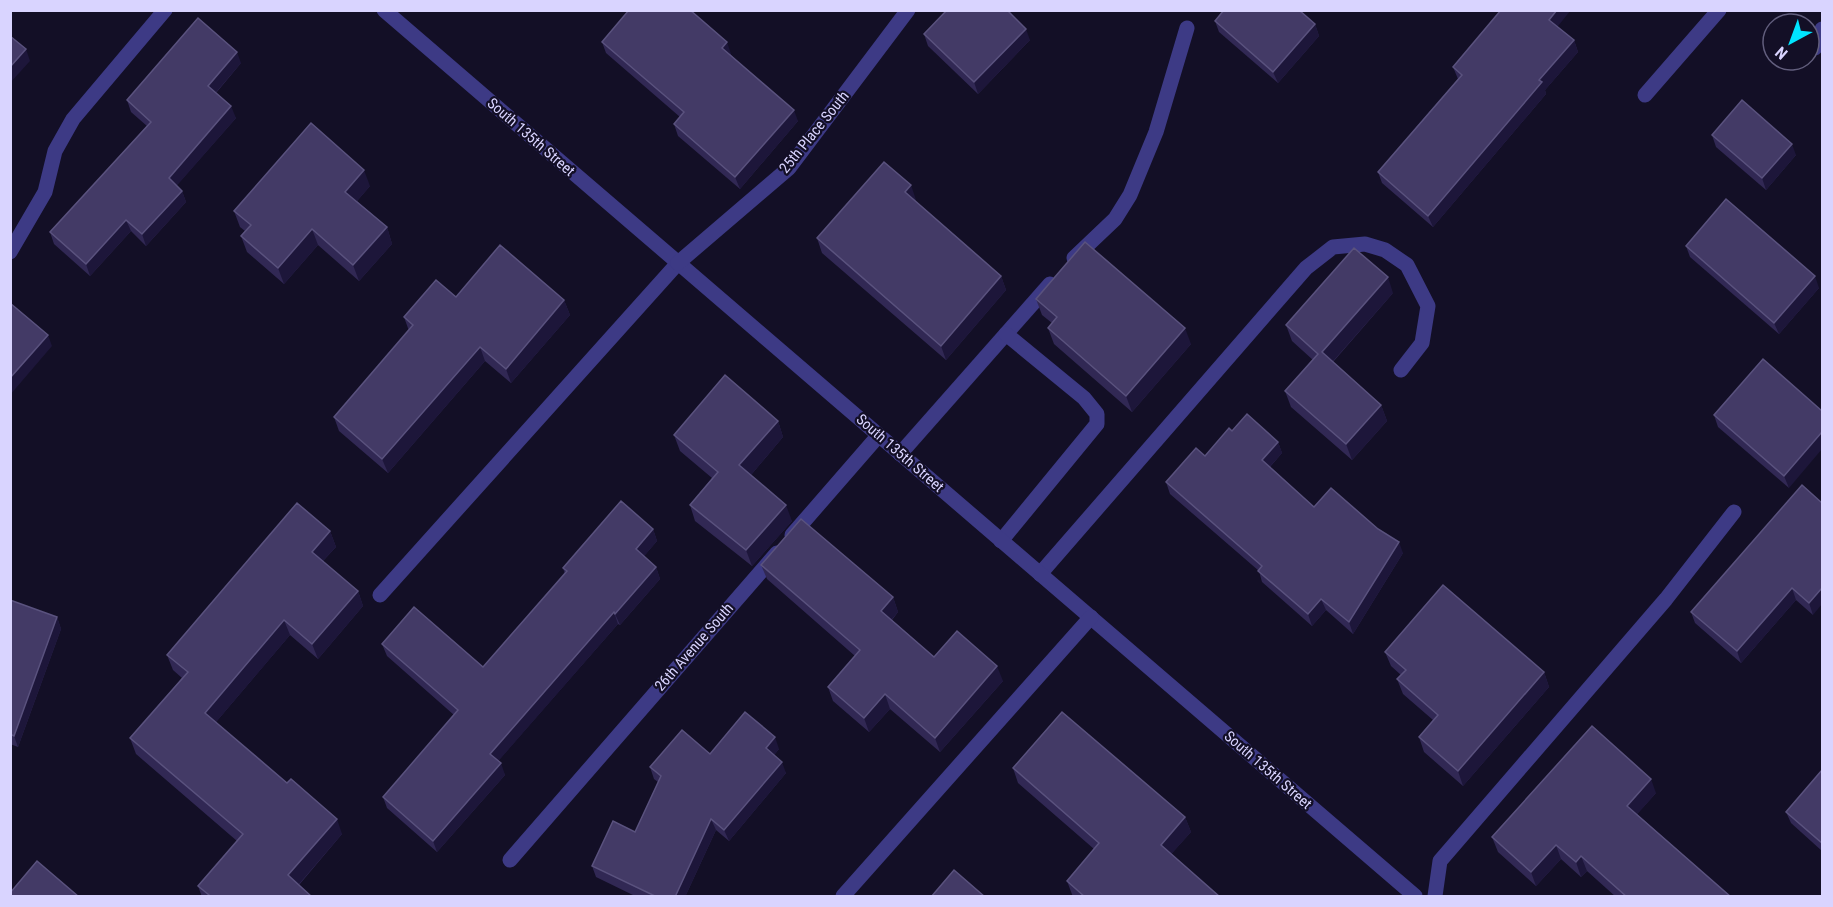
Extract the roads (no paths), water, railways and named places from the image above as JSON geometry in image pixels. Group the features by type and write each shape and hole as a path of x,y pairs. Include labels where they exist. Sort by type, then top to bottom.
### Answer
{"street":[{"path":"10,252 45,192 55,151 73,119 165,10"},
{"name":"South 135th Street","path":"384,10 1415,897"},
{"name":"25th Place South","path":"380,595 678,263 789,168 908,10"},
{"path":"1645,95 1719,10"},
{"path":"900,454 1067,264 1115,219 1130,195 1156,132 1187,28"},
{"path":"1040,574 1306,268 1333,247 1365,244 1385,250 1407,265 1428,306 1422,343 1401,370"},
{"path":"1001,541 1097,424 1097,414 1084,399 1006,333"},
{"name":"26th Avenue South","path":"510,860 879,435"},
{"path":"1435,897 1440,861 1666,599 1734,512"},
{"path":"843,897 1090,617"}]}
